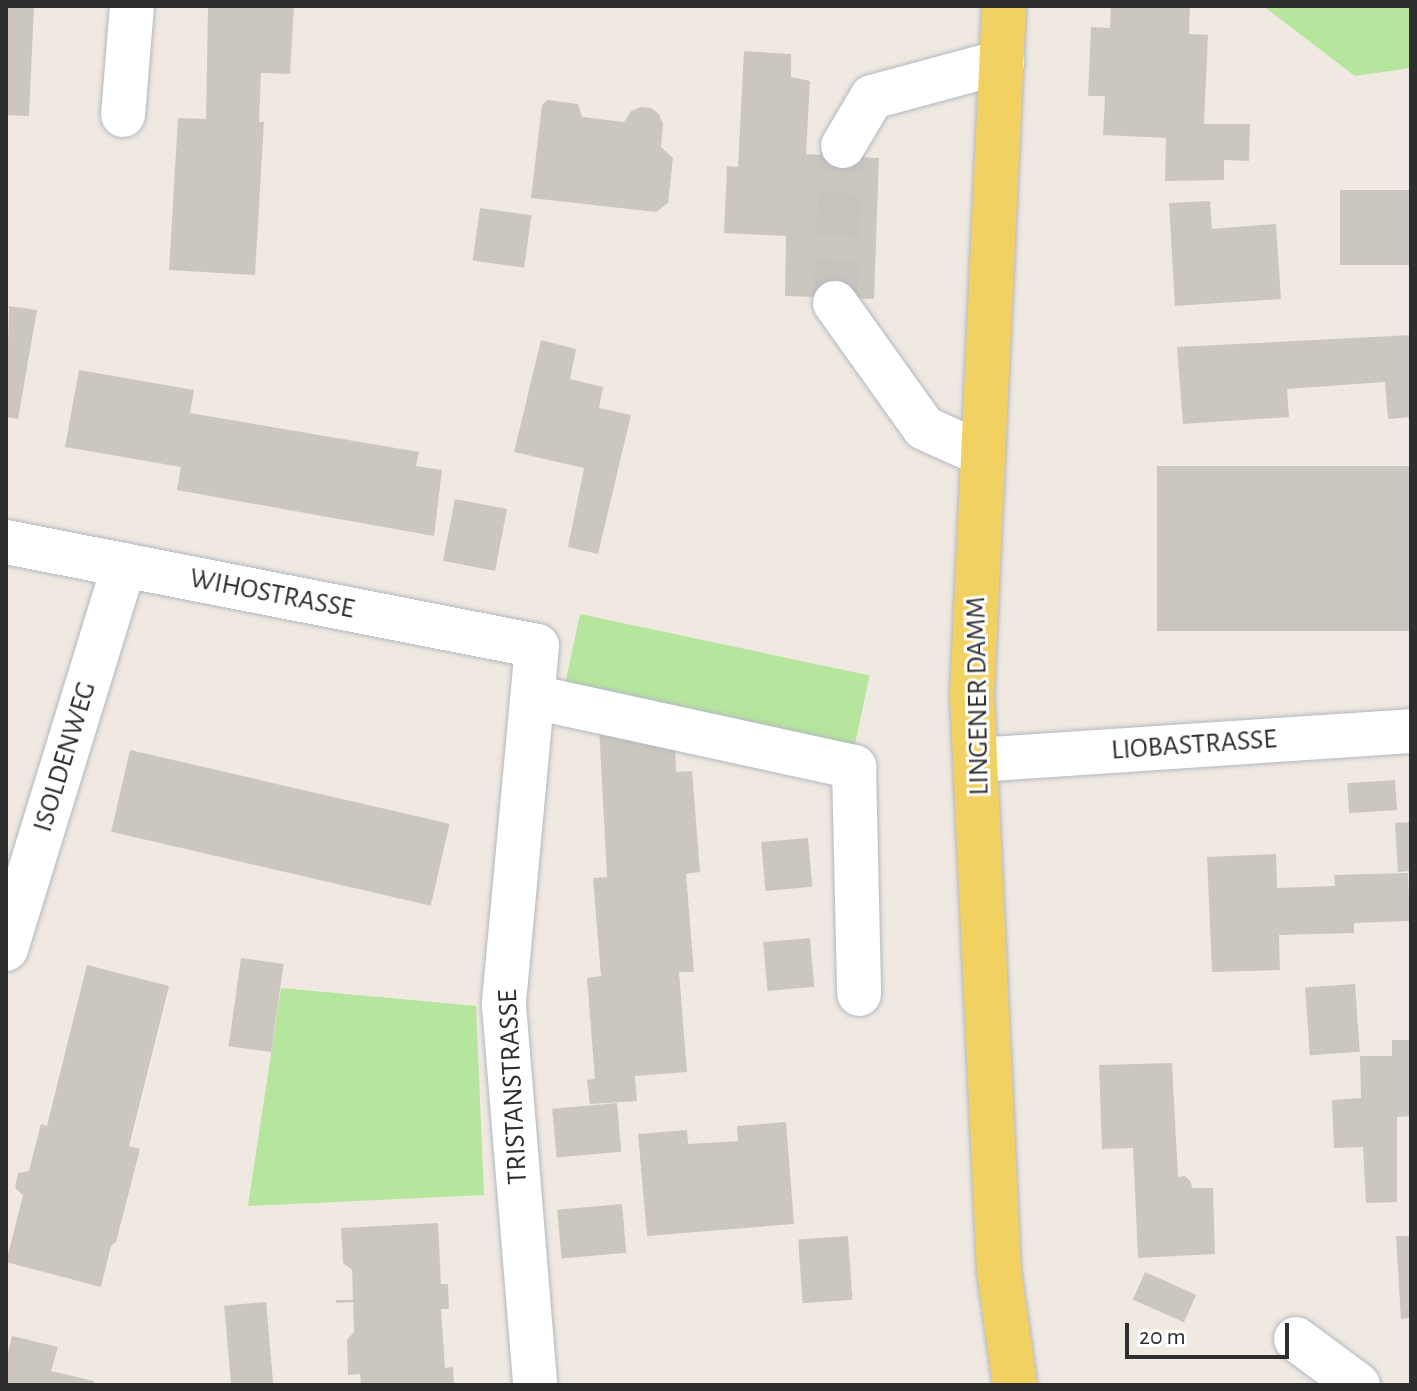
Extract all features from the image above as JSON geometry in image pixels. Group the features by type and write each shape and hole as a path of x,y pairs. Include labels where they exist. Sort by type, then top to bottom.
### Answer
{"main road":[{"name":"LINGENER DAMM","path":"1004,6 972,695 999,1271 1015,1385"}],"street":[{"path":"123,115 132,6"},
{"path":"843,146 872,97 1002,62"},
{"path":"835,303 924,428 982,454"},
{"name":"WIHOSTRASSE","path":"6,542 537,646"},
{"name":"ISOLDENWEG","path":"6,949 124,565"},
{"name":"TRISTANSTRASSE","path":"535,1385 504,1005 537,646"},
{"path":"533,697 854,767 859,994"},
{"name":"LIOBASTRASSE","path":"976,760 1411,731"},
{"path":"1296,1339 1358,1385"}],"green space":[{"path":"1263,6 1411,6 1411,68 1355,76"},
{"path":"580,614 870,676 853,754 563,692"},
{"path":"281,988 476,1006 484,1195 248,1206"}],"building":[{"path":"6,6 34,6 29,116 6,115"},
{"path":"208,6 294,6 290,74 261,73 259,122 264,122 255,275 169,270 178,118 206,119"},
{"path":"1111,6 1190,6 1189,34 1208,35 1204,124 1250,124 1249,161 1224,160 1224,180 1165,181 1166,138 1103,135 1105,96 1088,96 1091,27 1110,28"},
{"path":"744,51 791,54 791,77 810,81 806,154 879,158 874,299 785,296 786,236 724,233 727,166 738,167"},
{"path":"547,100 578,104 582,117 624,122 631,111 641,107 651,108 659,114 663,124 661,147 673,158 668,203 656,212 531,198 542,105"},
{"path":"1340,190 1411,190 1411,265 1340,265"},
{"path":"1210,201 1212,229 1276,224 1281,299 1175,306 1169,203"},
{"path":"480,208 531,215 524,268 473,260"},
{"path":"9,306 37,310 18,419 6,417"},
{"path":"1411,335 1411,417 1388,419 1385,382 1287,389 1289,417 1183,424 1177,347"},
{"path":"541,340 576,349 570,379 603,387 599,408 631,415 598,554 568,547 584,468 514,452"},
{"path":"79,370 194,390 190,413 419,452 416,466 442,470 434,536 177,490 181,467 65,447"},
{"path":"1157,466 1411,466 1411,631 1157,631"},
{"path":"455,499 507,509 495,571 443,561"},
{"path":"599,726 675,741 676,772 692,771 700,872 686,874 694,972 679,972 687,1072 635,1076 637,1101 590,1104 587,1080 595,1079 587,978 601,976 593,878 607,877"},
{"path":"130,750 450,824 431,906 111,832"},
{"path":"1395,780 1397,810 1349,813 1347,783"},
{"path":"1411,822 1411,871 1398,872 1395,823"},
{"path":"808,838 812,887 765,891 761,842"},
{"path":"1276,854 1277,888 1335,886 1334,875 1408,873 1410,921 1354,923 1354,933 1279,935 1280,970 1212,972 1207,857"},
{"path":"810,938 814,987 767,991 763,942"},
{"path":"241,958 284,964 271,1052 229,1046"},
{"path":"87,965 169,986 129,1146 140,1149 101,1287 6,1262 23,1195 15,1188 18,1173 29,1171 41,1124 47,1126"},
{"path":"1355,984 1360,1052 1310,1055 1305,987"},
{"path":"1392,1040 1411,1040 1411,1116 1397,1117 1397,1202 1366,1203 1363,1147 1334,1148 1332,1100 1361,1098 1360,1056 1392,1056"},
{"path":"1172,1063 1178,1177 1185,1176 1192,1188 1213,1188 1215,1254 1138,1258 1133,1148 1102,1149 1099,1065"},
{"path":"617,1103 621,1152 557,1157 552,1109"},
{"path":"786,1122 794,1224 647,1236 638,1134 687,1130 688,1144 738,1141 737,1126"},
{"path":"622,1204 626,1253 562,1258 557,1210"},
{"path":"438,1223 441,1284 448,1284 449,1309 441,1309 445,1368 453,1367 454,1385 361,1385 360,1374 348,1375 347,1340 354,1332 353,1302 336,1303 336,1300 353,1300 352,1270 343,1263 341,1228"},
{"path":"848,1236 852,1300 803,1303 798,1239"},
{"path":"1396,1236 1411,1236 1411,1318 1401,1319"},
{"path":"1145,1272 1196,1295 1184,1322 1133,1299"},
{"path":"266,1302 273,1385 231,1385 224,1306"},
{"path":"12,1336 58,1347 51,1371 94,1381 93,1385 6,1385 6,1360"}],"tunnel":[{"path":"835,303 843,146"}]}
